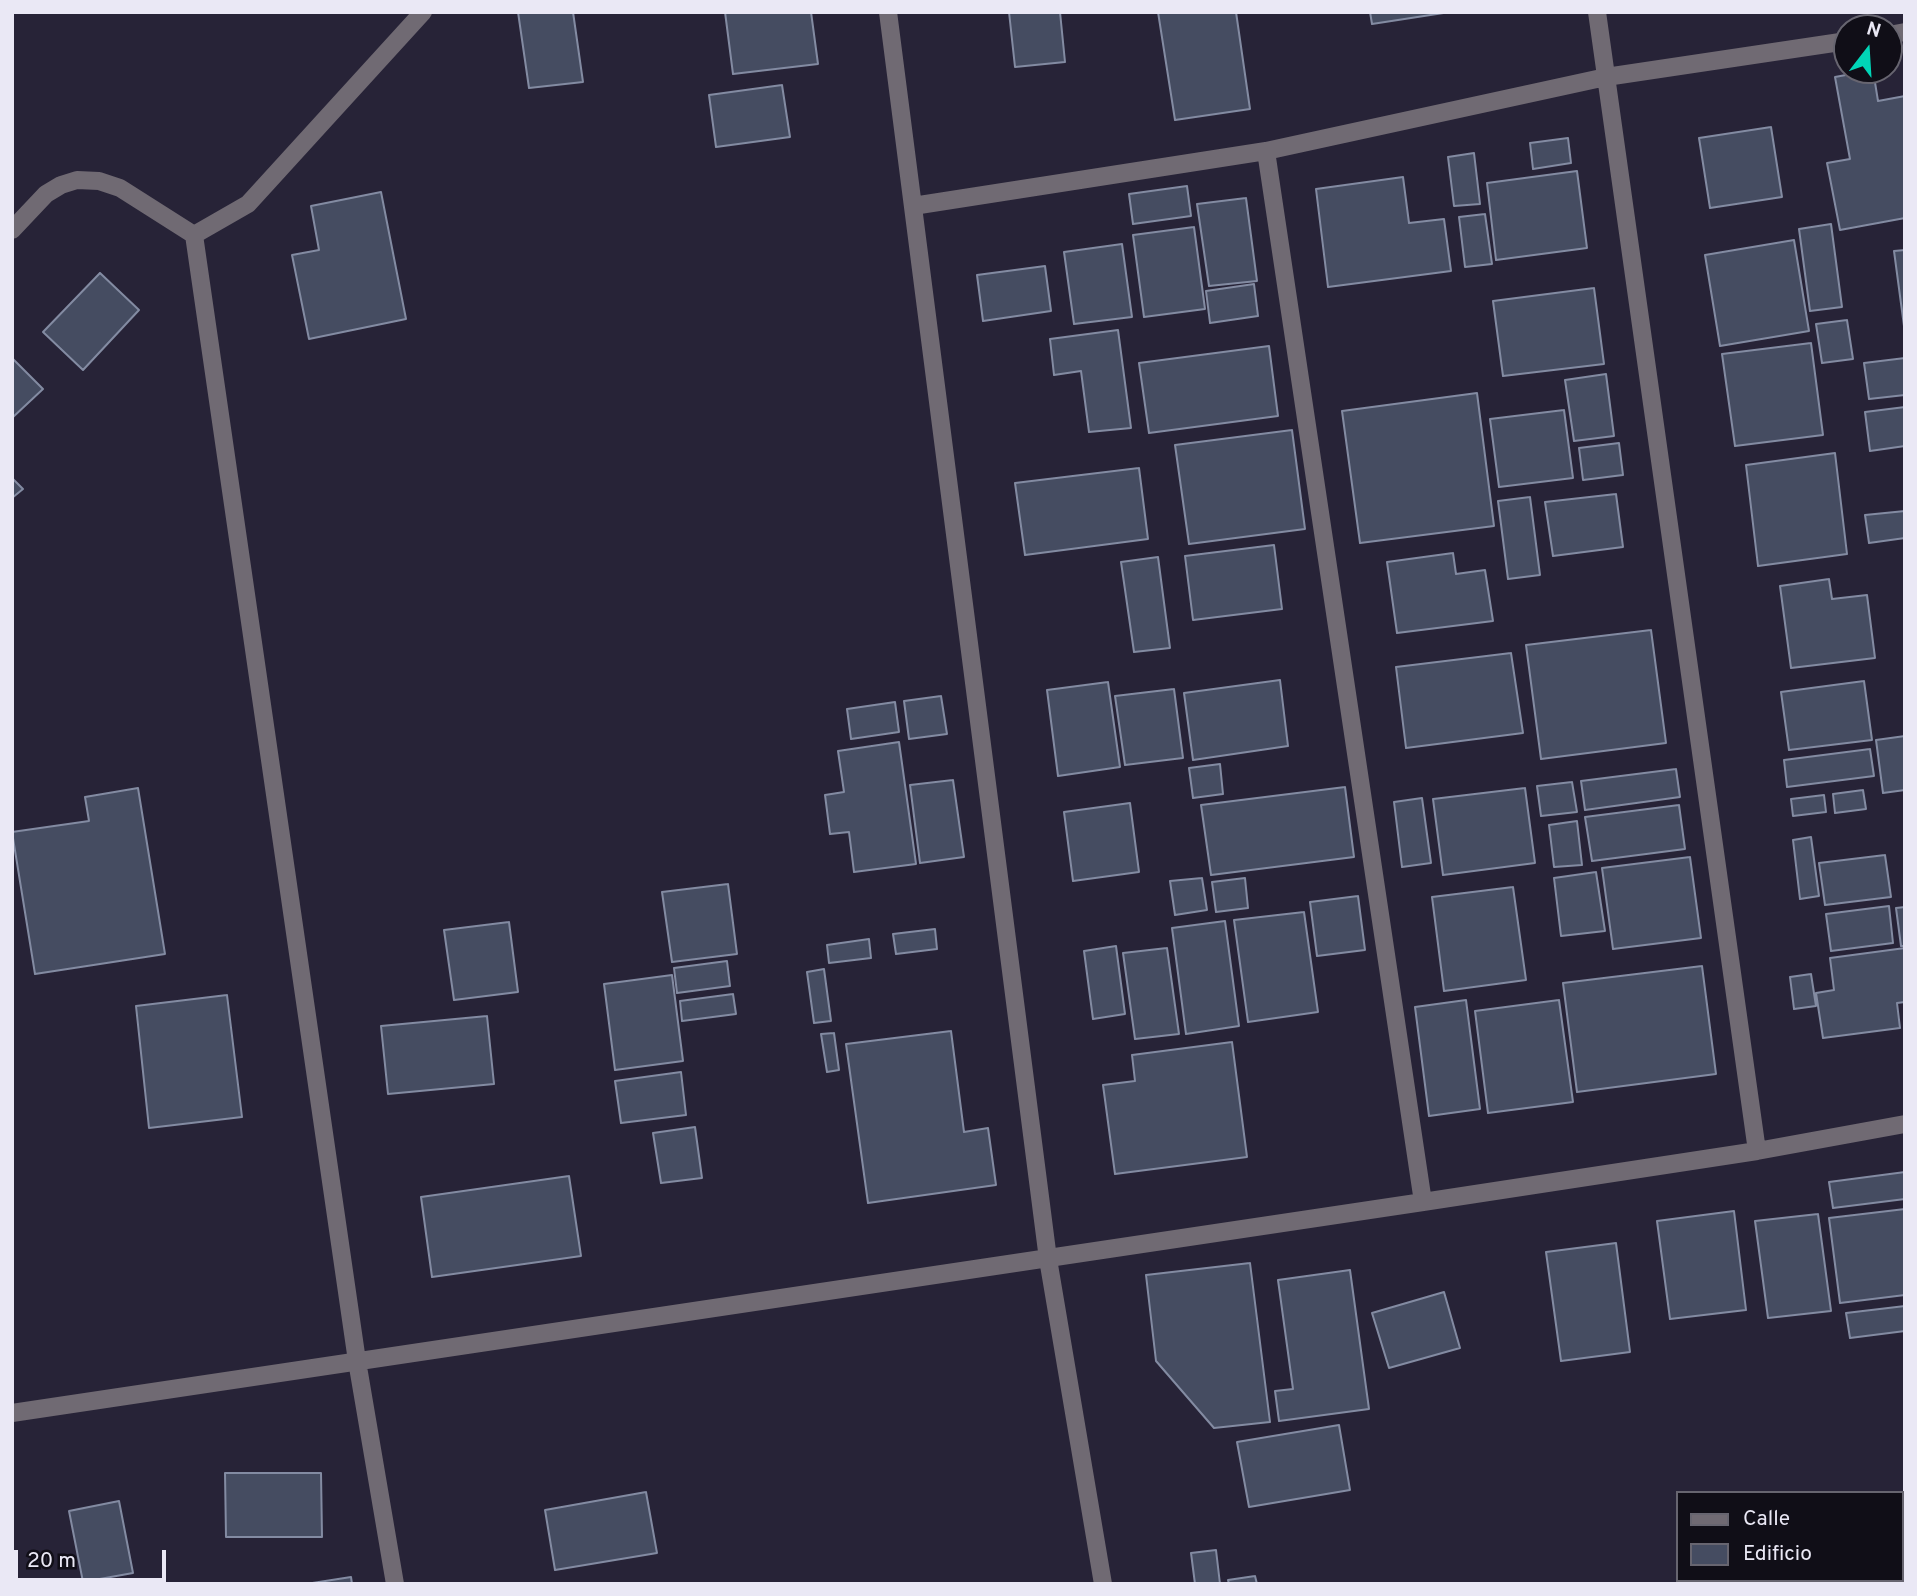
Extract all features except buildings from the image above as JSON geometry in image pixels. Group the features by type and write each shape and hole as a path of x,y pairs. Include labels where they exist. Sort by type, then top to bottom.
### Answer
{"street":[{"path":"194,235 248,204 424,12"},
{"path":"888,12 1048,1259 1103,1584"},
{"path":"1597,12 1757,1151"},
{"path":"913,206 1266,151 1606,77 1833,43"},
{"path":"1266,151 1423,1202"},
{"path":"12,230 46,194 61,185 88,180 120,188 194,235 356,1361 395,1584"},
{"path":"12,1413 1423,1202 1757,1151 1905,1124"}]}
